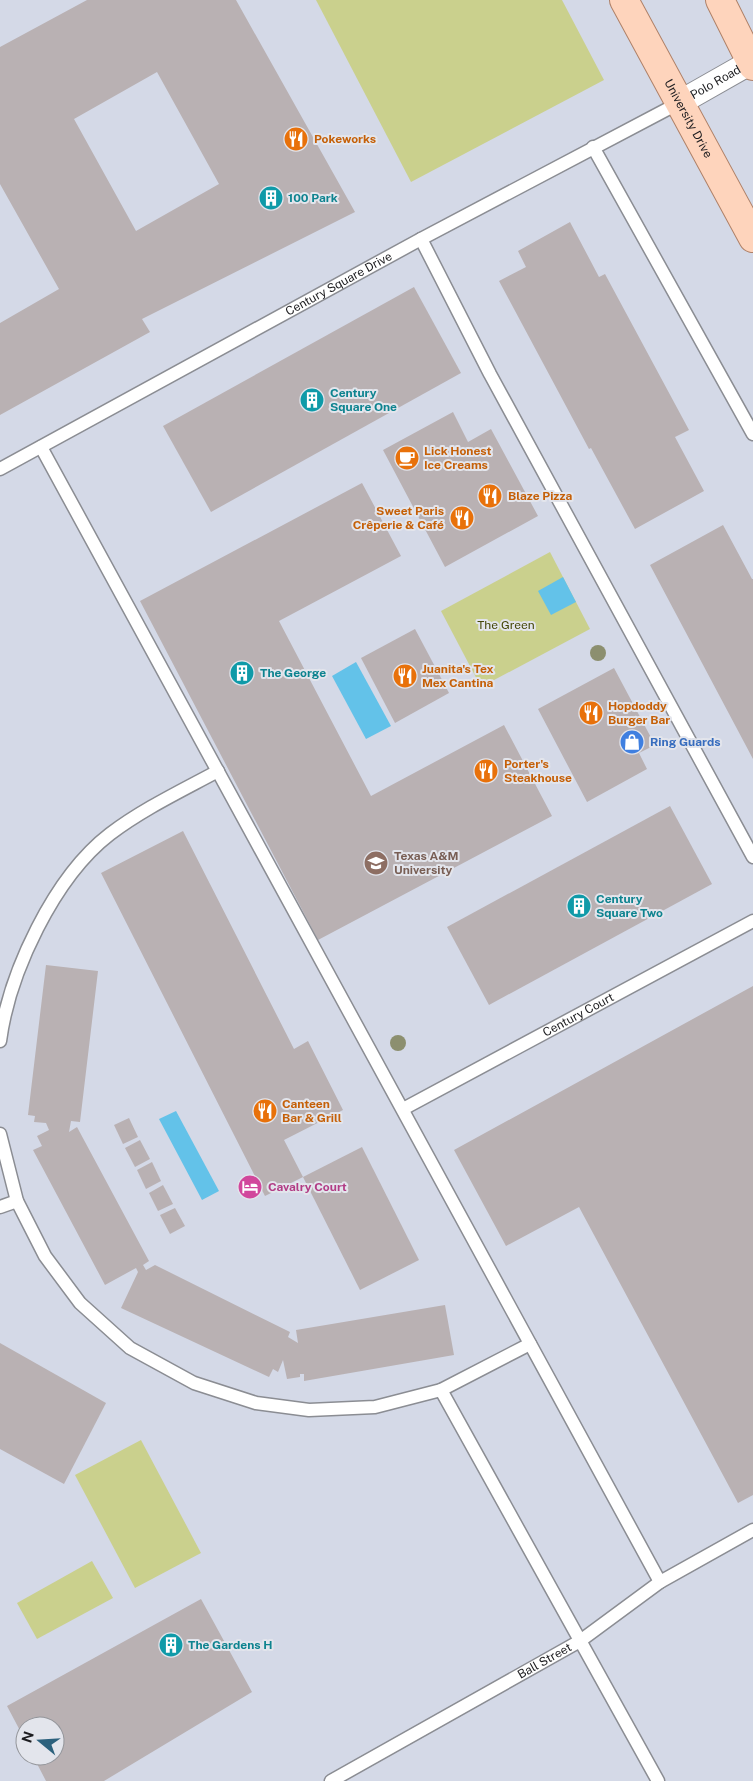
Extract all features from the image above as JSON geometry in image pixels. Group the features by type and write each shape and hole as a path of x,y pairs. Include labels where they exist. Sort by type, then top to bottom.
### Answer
{"main road":[{"name":"University Drive","path":"624,0 753,238"},
{"path":"720,0 752,63"}],"street":[{"name":"Polo Road","path":"679,103 752,63"}],"lane":[{"name":"Century Square Drive","path":"0,469 421,239 679,103"},
{"path":"593,147 753,434"},
{"path":"421,239 490,374 753,857"},
{"path":"41,447 660,1582"},
{"path":"0,1041 3,1017 19,968 46,912 80,861 109,835 146,810 218,771"},
{"name":"Century Court","path":"403,1109 753,921"},
{"path":"0,1134 17,1201 45,1256 80,1303 130,1348 194,1383 256,1403 308,1410 375,1408 441,1390 530,1344"},
{"path":"0,1207 17,1201"},
{"path":"441,1390 658,1781"},
{"name":"Ball Street","path":"331,1781 580,1641 660,1582 753,1530"}],"shaded area":[{"name":"Texas A&M University","path":"0,0 753,0 753,1781 0,1781"}],"green space":[{"path":"316,0 562,0 604,80 411,182"},
{"name":"The Green","path":"550,552 590,629 481,687 441,611"},
{"path":"141,1440 201,1553 135,1588 75,1475"},
{"path":"92,1561 113,1598 37,1639 17,1603"}],"water":[{"path":"563,577 576,602 551,615 538,591"},
{"path":"356,662 391,726 366,739 332,676"},
{"path":"176,1111 219,1191 202,1200 159,1119"}],"building":[{"name":"100 Park","path":"87,0 236,0 355,212 142,319 150,332 0,415 0,323 59,289 0,184 0,47","holes":["157,72 219,184 136,231 74,119"]},
{"path":"570,222 599,277 605,274 689,430 675,437 704,491 635,529 591,448 589,449 499,281 526,267 518,251"},
{"name":"Century Square One","path":"414,287 461,373 211,512 163,426"},
{"path":"453,412 468,442 491,429 538,516 445,567 383,450"},
{"name":"The George","path":"362,483 401,556 279,621 371,796 504,725 552,816 318,940 140,601"},
{"path":"723,525 753,579 753,759 650,565"},
{"name":"Juanita's Tex Mex Cantina","path":"415,629 449,693 395,723 361,658"},
{"path":"614,668 655,745 639,753 647,769 587,802 538,709"},
{"name":"Century Square Two","path":"670,806 712,884 489,1005 447,927"},
{"path":"183,831 294,1049 308,1041 343,1110 284,1140 303,1177 265,1196 101,873"},
{"path":"46,965 98,971 80,1122 71,1121 69,1132 77,1127 149,1261 143,1265 146,1270 155,1265 290,1332 288,1337 298,1343 296,1330 445,1305 454,1355 304,1381 304,1374 300,1374 300,1377 287,1379 283,1360 278,1372 273,1369 269,1377 121,1308 138,1272 136,1268 105,1285 33,1150 42,1146 37,1136 49,1130 46,1123 34,1122 35,1116 28,1115"},
{"path":"753,986 753,1495 738,1503 579,1207 506,1246 454,1150"},
{"path":"129,1118 138,1137 123,1144 114,1125"},
{"path":"140,1140 150,1159 135,1167 125,1148"},
{"path":"362,1147 419,1260 360,1290 303,1177"},
{"path":"152,1162 161,1181 146,1189 137,1170"},
{"path":"163,1185 173,1204 158,1211 149,1193"},
{"path":"175,1208 185,1226 170,1234 160,1215"},
{"path":"0,1343 106,1403 64,1484 0,1449"},
{"name":"The Gardens H","path":"201,1599 252,1692 104,1781 46,1781 38,1766 65,1766 65,1716 15,1716 15,1721 7,1706"}],"place":[{"name":"Pokeworks","path":"296,139"},
{"name":"100 Park","path":"271,198"},
{"name":"Century Square One","path":"312,400"},
{"name":"Lick Honest Ice Creams","path":"407,458"},
{"name":"Blaze Pizza","path":"490,496"},
{"name":"Sweet Paris Crêperie & Café","path":"462,518"},
{"name":"The George","path":"242,673"},
{"name":"Juanita's Tex Mex Cantina","path":"405,676"},
{"name":"Hopdoddy Burger Bar","path":"591,713"},
{"name":"Ring Guards","path":"632,742"},
{"name":"Porter's Steakhouse","path":"486,771"},
{"name":"Texas A&M University","path":"376,863"},
{"name":"Century Square Two","path":"579,906"},
{"name":"Canteen Bar & Grill","path":"265,1111"},
{"name":"Cavalry Court","path":"250,1187"},
{"name":"The Gardens H","path":"171,1645"}]}
